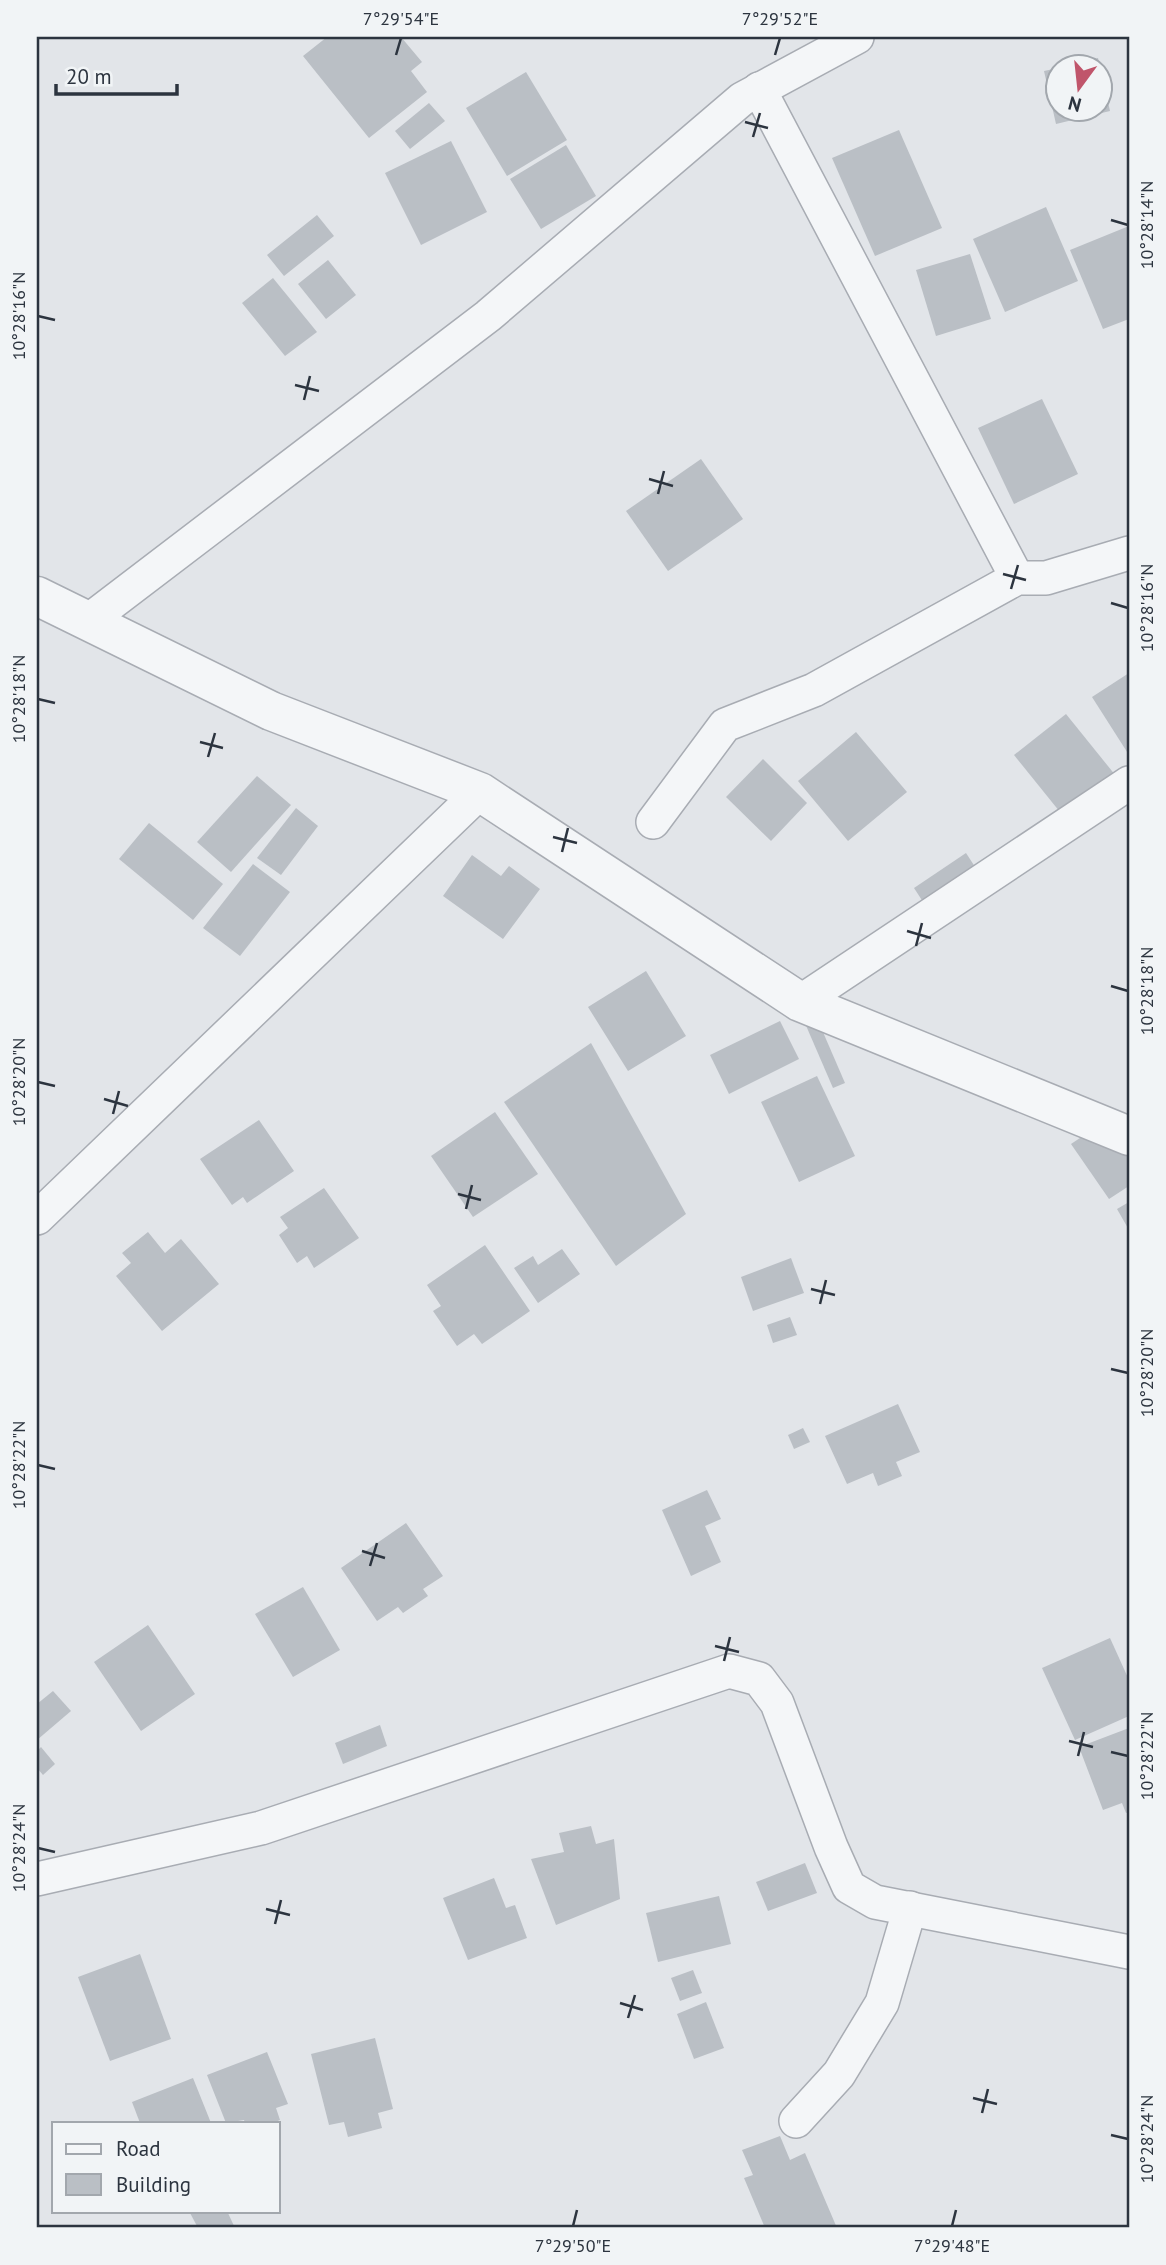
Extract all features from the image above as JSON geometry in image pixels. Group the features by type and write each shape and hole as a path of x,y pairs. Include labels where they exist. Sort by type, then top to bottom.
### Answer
{"street":[{"path":"88,621 488,316 742,99 857,37"},
{"path":"759,89 1017,578"},
{"path":"653,822 725,725 814,690 1017,578 1046,578 1129,553"},
{"path":"37,596 271,711 480,792 800,1002 1129,1136"},
{"path":"800,1002 1129,783"},
{"path":"37,1218 480,792"},
{"path":"37,1879 261,1828 729,1671 759,1679 777,1703 831,1847 849,1887 875,1902 1129,1952"},
{"path":"796,2121 839,2074 882,2003 910,1909"}],"building":[{"path":"327,37 401,37 422,62 411,71 427,92 369,138 303,56"},
{"path":"526,72 567,140 507,176 466,108"},
{"path":"429,103 445,121 410,149 395,131"},
{"path":"899,130 942,228 875,256 832,158"},
{"path":"451,141 487,212 421,245 385,173"},
{"path":"566,145 596,196 541,229 510,179"},
{"path":"1046,207 1078,281 1005,312 973,239"},
{"path":"317,215 334,236 284,276 267,255"},
{"path":"1129,226 1129,319 1103,329 1070,250"},
{"path":"970,254 991,319 936,336 916,270"},
{"path":"328,260 356,295 326,319 298,284"},
{"path":"273,278 317,332 285,356 242,303"},
{"path":"1042,399 1078,474 1014,504 978,428"},
{"path":"701,459 743,519 668,571 626,511"},
{"path":"1129,673 1129,755 1092,697"},
{"path":"1066,714 1116,776 1064,817 1014,755"},
{"path":"856,732 907,792 848,841 798,781"},
{"path":"763,759 807,803 771,841 726,797"},
{"path":"257,776 291,805 231,872 197,842"},
{"path":"296,808 318,826 281,875 257,858"},
{"path":"149,823 223,884 193,920 119,859"},
{"path":"966,853 981,876 929,911 914,888"},
{"path":"472,855 501,876 509,866 540,889 503,939 443,896"},
{"path":"253,864 290,892 240,956 203,928"},
{"path":"646,971 686,1036 628,1071 588,1007"},
{"path":"813,1009 845,1083 833,1088 801,1014"},
{"path":"780,1021 799,1059 729,1094 710,1055"},
{"path":"591,1043 686,1214 616,1266 504,1102"},
{"path":"817,1076 855,1156 799,1182 761,1102"},
{"path":"495,1112 538,1174 473,1217 431,1156"},
{"path":"1110,1118 1129,1146 1129,1186 1109,1199 1071,1144"},
{"path":"259,1120 294,1171 247,1203 243,1197 232,1205 200,1159"},
{"path":"324,1188 359,1238 314,1268 307,1256 297,1263 279,1235 288,1228 280,1217"},
{"path":"1129,1202 1129,1230 1117,1209"},
{"path":"148,1232 165,1253 181,1239 219,1284 162,1331 116,1276 131,1263 122,1253"},
{"path":"485,1245 530,1311 482,1344 474,1334 457,1346 433,1311 441,1306 427,1285"},
{"path":"562,1249 580,1274 538,1303 514,1268 533,1256 538,1265"},
{"path":"791,1258 804,1293 753,1311 741,1277"},
{"path":"790,1317 797,1335 773,1343 767,1325"},
{"path":"898,1404 920,1452 896,1462 902,1476 878,1486 873,1473 847,1484 825,1436"},
{"path":"803,1428 810,1442 794,1449 788,1435"},
{"path":"707,1490 721,1519 705,1526 721,1562 691,1576 662,1510"},
{"path":"406,1523 443,1576 423,1589 428,1596 403,1613 398,1607 377,1621 341,1568"},
{"path":"303,1587 340,1650 293,1677 255,1614"},
{"path":"148,1625 195,1694 141,1731 94,1662"},
{"path":"1110,1638 1129,1680 1129,1716 1075,1740 1042,1668"},
{"path":"53,1691 71,1711 37,1740 37,1704"},
{"path":"380,1725 387,1746 343,1764 335,1743"},
{"path":"1129,1728 1129,1812 1126,1813 1122,1803 1103,1810 1079,1747"},
{"path":"41,1747 55,1764 43,1775 37,1768 37,1751"},
{"path":"591,1826 596,1844 614,1839 620,1899 556,1925 531,1859 564,1852 559,1833"},
{"path":"805,1863 817,1893 768,1911 756,1882"},
{"path":"494,1878 506,1908 515,1905 527,1938 468,1960 443,1898"},
{"path":"719,1896 731,1944 658,1962 646,1913"},
{"path":"140,1954 171,2039 110,2061 78,1977"},
{"path":"693,1970 702,1993 680,2001 671,1978"},
{"path":"706,2002 724,2048 694,2059 677,2014"},
{"path":"375,2038 393,2109 378,2113 382,2128 348,2137 344,2122 329,2125 311,2054"},
{"path":"267,2052 288,2104 276,2108 280,2120 275,2122 226,2122 207,2075"},
{"path":"193,2078 211,2122 140,2122 132,2102"},
{"path":"780,2136 790,2160 805,2153 837,2228 765,2228 744,2178 753,2175 742,2150"},
{"path":"190,2212 227,2212 235,2228 198,2228"}]}
